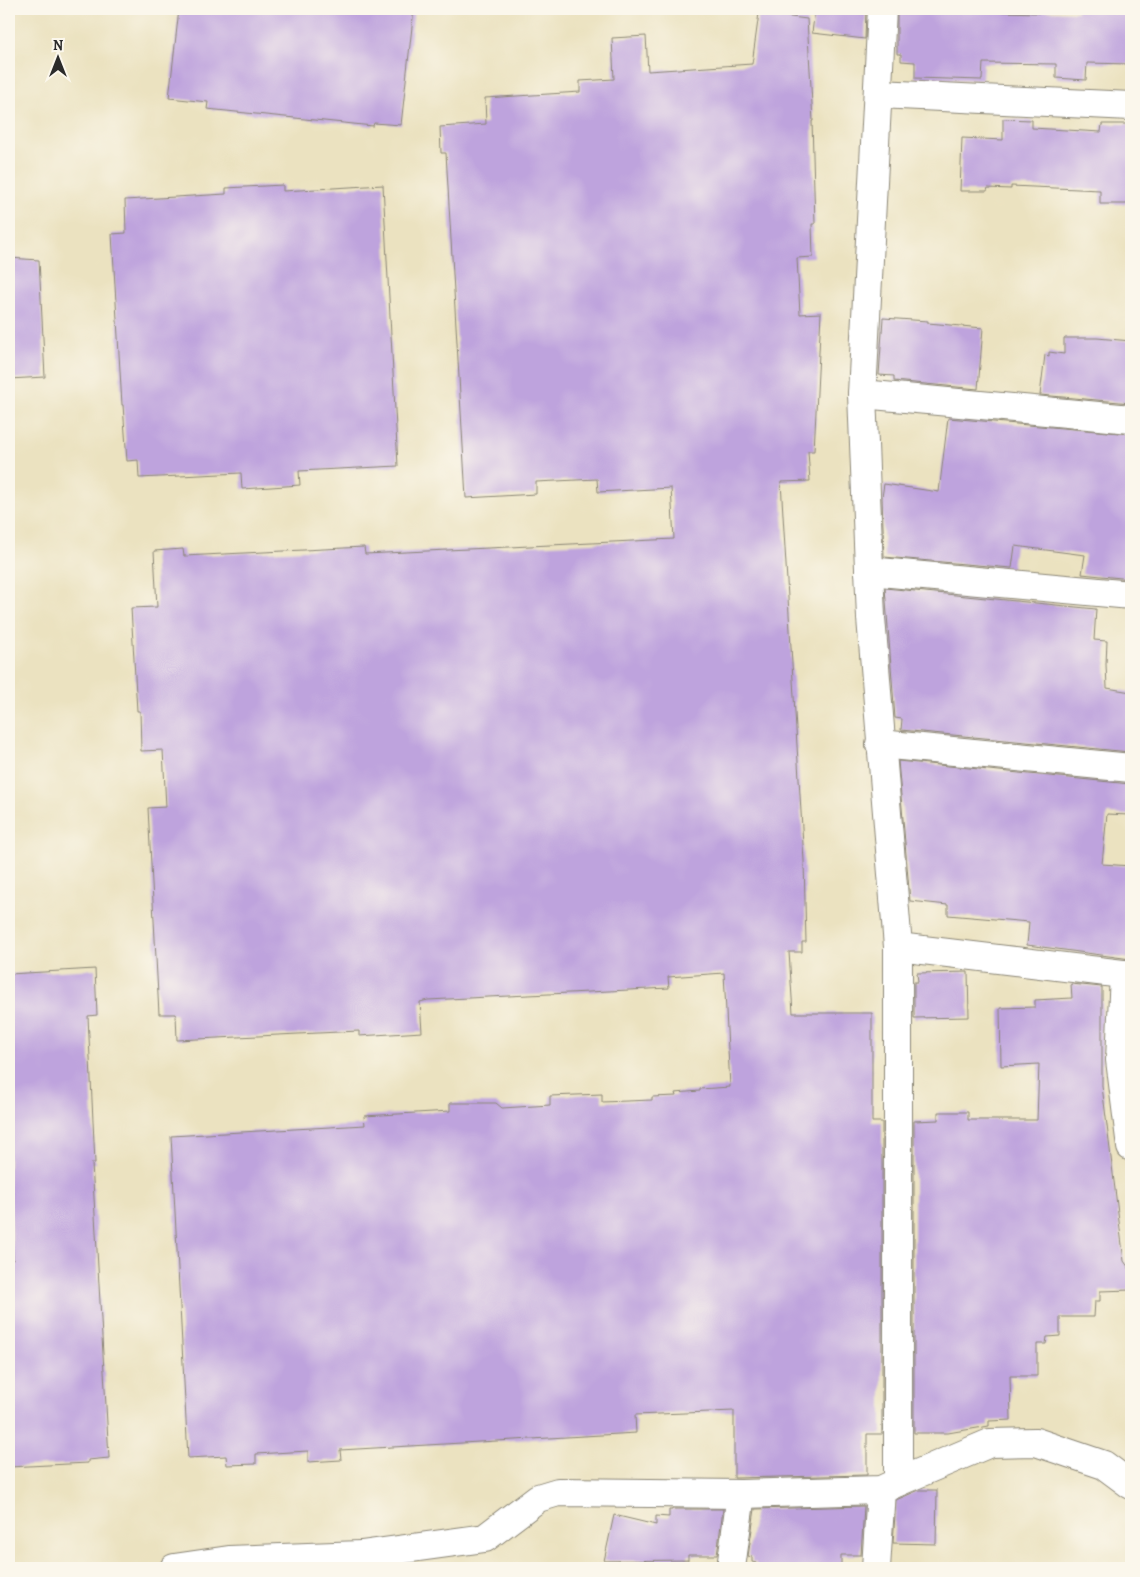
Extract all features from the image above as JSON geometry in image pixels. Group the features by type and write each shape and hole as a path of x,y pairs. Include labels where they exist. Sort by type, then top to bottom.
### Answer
{"street":[{"path":"876,1568 890,1486 898,947 880,744 869,571 862,394 882,9"},
{"path":"879,94 1131,106"},
{"path":"862,394 1131,419"},
{"path":"869,571 1131,595"},
{"path":"880,744 1131,768"},
{"path":"898,947 1128,974 1120,1060 1131,1147"},
{"path":"174,1568 229,1560 361,1555 485,1538 538,1498 558,1492 741,1494 890,1486 990,1443 1036,1442 1104,1465 1131,1485"},
{"path":"732,1568 741,1494"}],"building":[{"path":"179,9 414,9 401,125 374,123 373,126 207,109 208,102 169,98"},
{"path":"815,9 866,9 865,39 812,33"},
{"path":"897,9 1039,13 1039,11 1077,12 1077,9 1131,9 1131,64 1087,63 1086,80 1056,78 1056,64 983,63 982,80 915,78 915,62 901,61 901,54 897,54"},
{"path":"759,13 807,19 813,121 815,224 812,224 813,257 797,258 800,314 821,313 814,451 808,451 810,481 781,482 804,861 806,942 802,942 802,952 789,952 793,1013 872,1013 872,1122 882,1122 882,1434 867,1434 867,1475 734,1478 734,1411 635,1415 636,1433 340,1450 341,1460 308,1462 308,1451 256,1454 256,1464 227,1465 226,1456 188,1458 171,1136 365,1125 364,1116 450,1111 450,1103 496,1103 502,1108 550,1105 550,1096 602,1094 602,1102 652,1100 652,1097 676,1096 675,1093 730,1087 724,973 668,977 669,988 428,1000 420,1002 422,1032 359,1036 359,1031 177,1040 176,1014 159,1014 148,808 166,807 163,750 141,751 140,711 137,711 131,608 157,607 154,551 183,549 184,556 364,547 365,554 674,539 671,488 598,492 597,479 536,482 536,494 466,498 446,153 441,153 440,127 486,124 485,98 580,92 580,81 614,79 612,38 646,36 648,71 752,64"},
{"path":"1003,119 1032,120 1032,128 1101,132 1102,124 1131,124 1131,204 1100,204 1100,190 1011,186 1011,189 988,188 987,191 960,191 962,138 1003,140"},
{"path":"283,185 283,191 383,185 398,466 299,471 300,485 242,489 241,473 139,478 138,460 127,461 112,234 126,233 125,200 226,194 226,188"},
{"path":"9,258 39,260 45,377 9,379"},
{"path":"883,318 983,328 978,389 894,381 894,376 879,375"},
{"path":"1064,338 1131,341 1131,403 1040,395 1045,355 1049,356 1049,352 1064,354"},
{"path":"948,418 1131,434 1131,579 1082,574 1085,555 1015,546 1012,568 884,557 882,497 884,484 939,492"},
{"path":"885,588 1096,609 1094,640 1107,641 1107,688 1131,692 1130,752 901,730 902,719 895,718"},
{"path":"898,761 1130,784 1129,815 1107,814 1102,864 1131,866 1131,959 1027,945 1029,922 948,915 948,905 910,901"},
{"path":"95,969 97,1015 88,1016 95,1163 92,1163 109,1458 88,1460 88,1463 9,1467 9,1260 13,1260 9,1189 9,974"},
{"path":"968,972 969,1017 914,1018 914,982 918,982 917,973"},
{"path":"1071,984 1102,987 1102,1086 1124,1261 1131,1271 1131,1290 1100,1291 1100,1301 1095,1301 1094,1317 1060,1317 1060,1336 1047,1337 1046,1344 1037,1344 1037,1376 1010,1376 1011,1420 989,1421 989,1426 948,1433 914,1433 914,1121 938,1120 938,1112 968,1112 968,1120 1037,1120 1039,1064 1001,1066 1000,1008 1035,1007 1035,1000 1072,998"},
{"path":"919,1490 937,1490 936,1544 893,1543 896,1500"},
{"path":"864,1506 861,1555 841,1555 841,1568 756,1568 756,1563 752,1562 752,1557 748,1556 755,1509"},
{"path":"723,1509 717,1555 688,1555 688,1560 604,1561 614,1515 656,1525 656,1516 669,1517 669,1510"}]}
